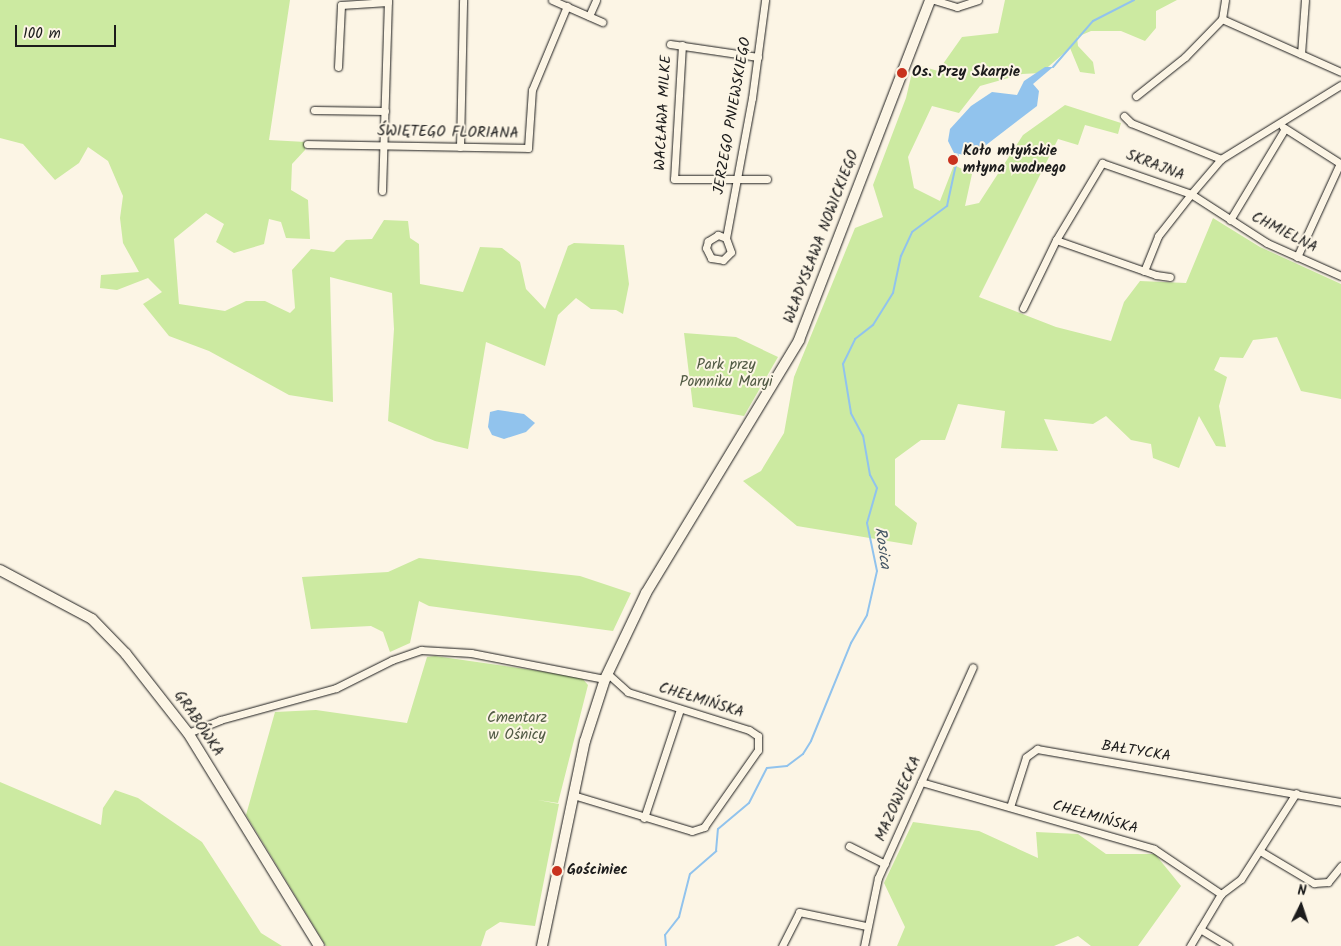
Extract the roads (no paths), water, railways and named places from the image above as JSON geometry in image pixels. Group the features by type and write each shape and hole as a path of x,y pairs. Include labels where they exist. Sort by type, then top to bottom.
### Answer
{"street":[{"path":"460,147 463,0"},
{"path":"552,0 602,22"},
{"path":"589,16 596,0"},
{"name":"JERZEGO PNIEWSKIEGO","path":"726,238 758,57 765,0"},
{"name":"WŁADYSŁAWA NOWICKIEGO","path":"606,676 646,593 807,322 932,0 957,7 978,0"},
{"path":"1136,96 1185,57 1222,19 1225,0"},
{"path":"1301,54 1305,0"},
{"path":"338,67 341,5 388,1 382,191"},
{"name":"ŚWIĘTEGO FLORIANA","path":"307,144 528,148 532,90 567,6"},
{"path":"1222,19 1341,72"},
{"path":"670,44 758,57"},
{"name":"WACŁAWA MILKE","path":"682,46 674,179 767,179"},
{"name":"SKRAJNA","path":"1023,308 1056,240 1102,163 1191,194 1222,159 1280,121 1341,85"},
{"path":"314,110 385,112"},
{"path":"1124,116 1131,123 1222,159"},
{"path":"1280,121 1284,130 1340,164 1297,257"},
{"path":"1230,220 1284,130"},
{"path":"1144,271 1158,236 1191,194"},
{"name":"CHMIELNA","path":"1191,194 1230,220 1297,257 1341,276"},
{"path":"1056,240 1144,271 1170,277"},
{"name":"GRABÓWKA","path":"0,570 97,623 136,665 188,734 319,946"},
{"path":"188,734 220,720 350,682 392,660 421,650 503,658 606,676 573,795 542,946"},
{"name":"MAZOWIECKA","path":"864,946 872,895 973,667"},
{"name":"CHEŁMIŃSKA","path":"573,795 682,829 704,827 758,750 758,736 749,730 628,692 606,676"},
{"path":"644,818 680,709"},
{"name":"BAŁTYCKA","path":"1010,807 1026,757 1037,749 1341,802"},
{"name":"CHEŁMIŃSKA","path":"921,782 1154,849 1221,894"},
{"path":"1190,946 1221,894 1241,880 1296,793"},
{"path":"849,846 885,864"},
{"path":"1260,850 1314,883 1328,882 1341,866"},
{"path":"782,946 799,912 866,926"},
{"path":"1200,929 1228,946"}],"water":[{"path":"1045,67 1053,67 1033,84 1039,91 1037,106 970,156 954,153 948,141 950,129 971,106 992,92 1017,95 1024,81"},
{"path":"498,410 524,414 535,423 526,432 504,439 492,435 488,427 490,412"}],"waterway":[{"name":"Rosica","path":"1053,67 1093,21 1134,0"},
{"name":"Rosica","path":"666,946 665,935 679,917 690,874 716,851 718,829 749,803 767,768 787,766 803,754 811,741 851,643 867,615 877,571 867,523 877,488 870,475 863,436 851,413 843,364 855,339 873,325 893,293 901,256 912,232 947,206 958,155"}],"place":[{"name":"Os. Przy Skarpie","path":"902,73"},
{"name":"Koło młyńskie młyna wodnego","path":"953,160"},
{"name":"Gościniec","path":"557,871"}],"park label":[{"name":"Park przy Pomniku Maryi","path":"726,374"},
{"name":"Cmentarz w Ośnicy","path":"517,726"}]}
